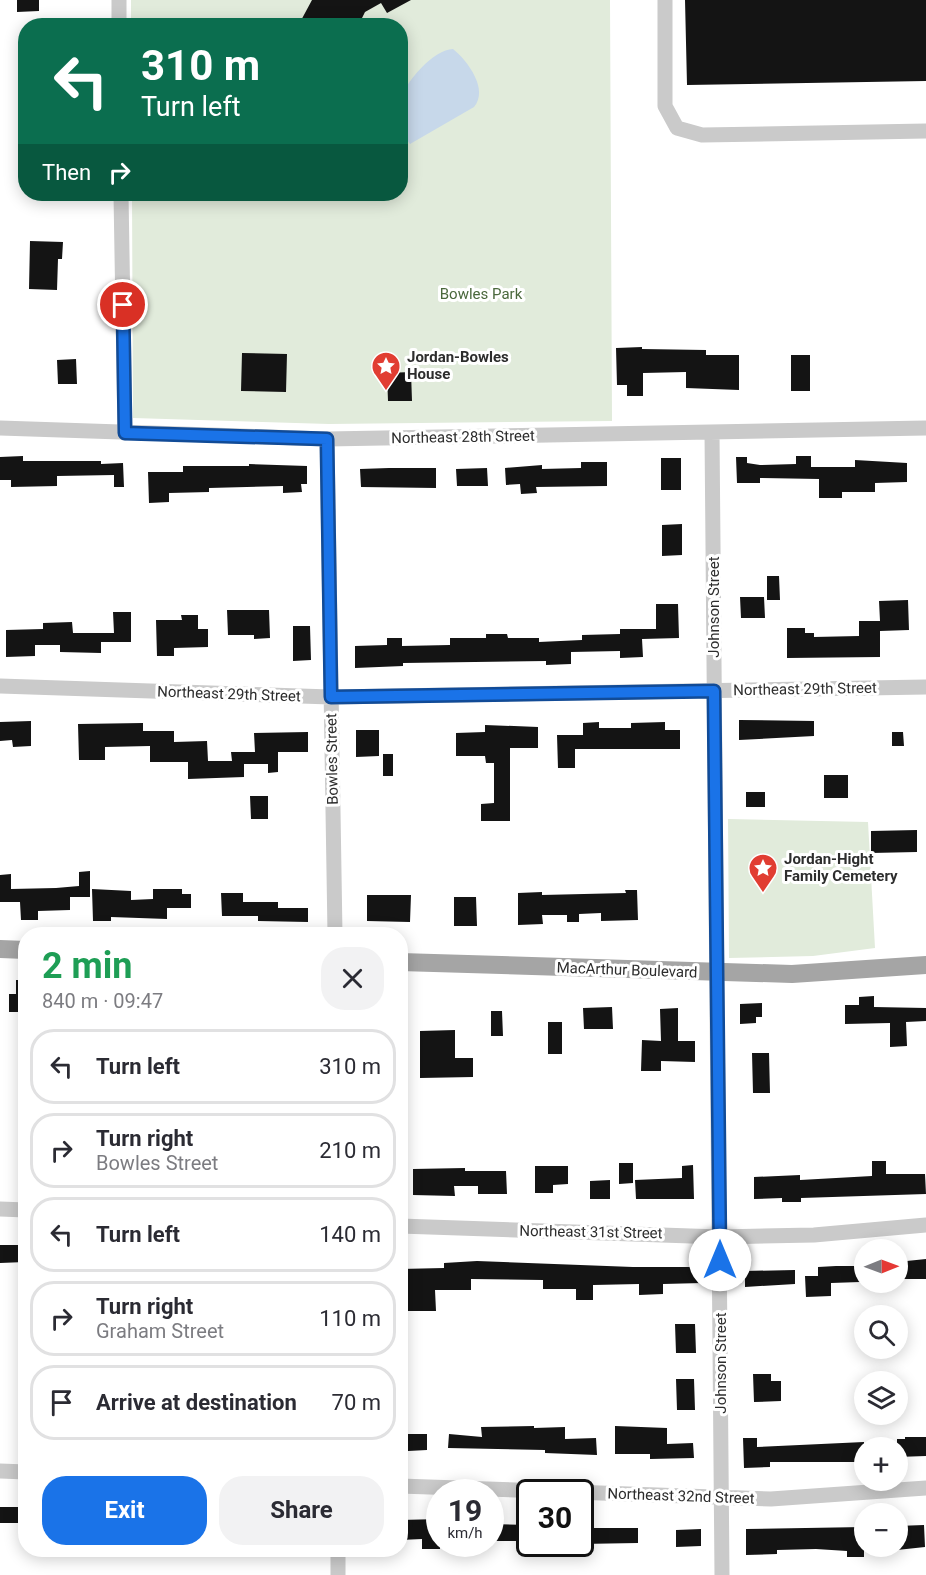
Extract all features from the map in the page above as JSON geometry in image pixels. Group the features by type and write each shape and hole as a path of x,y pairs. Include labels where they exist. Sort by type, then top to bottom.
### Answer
{"main road":[{"path":"0,949 18,950"},
{"name":"MacArthur Boulevard","path":"408,962 792,974 926,965"}],"street":[{"path":"119,0 119,18"},
{"path":"665,0 665,106 677,128 702,135 926,131"},
{"path":"121,201 125,433"},
{"name":"Northeast 28th Street","path":"0,428 327,439 926,428"},
{"name":"Johnson Street","path":"712,432 722,1575"},
{"name":"Bowles Street","path":"327,439 334,927"},
{"name":"Northeast 29th Street","path":"0,686 331,697 926,687"},
{"path":"0,1209 18,1210"},
{"name":"Northeast 31st Street","path":"408,1226 720,1237 814,1235 926,1225"},
{"path":"0,1471 18,1472"},
{"name":"Northeast 32nd Street","path":"408,1486 771,1499 926,1488"},
{"path":"338,1557 338,1575"}],"green space":[{"name":"Bowles Park","path":"131,0 610,0 612,421 329,424 133,418 132,201 408,201 408,18 131,18"},
{"path":"728,819 868,822 875,948 813,956 729,958"}],"water":[{"path":"453,49 470,68 478,84 478,100 474,107 410,144 408,141 408,85 429,60 445,50"}],"building":[{"path":"17,0 39,0 39,11 17,12"},
{"path":"312,0 411,0 387,13 381,3 365,12 362,18 302,18"},
{"path":"685,0 926,0 926,81 687,85"},
{"path":"30,241 63,242 62,259 58,259 57,290 29,289"},
{"path":"642,347 642,349 706,350 706,355 739,355 739,390 686,388 686,372 643,373 643,396 627,396 627,385 617,385 616,348"},
{"path":"242,353 287,354 286,392 241,391"},
{"path":"791,355 810,355 810,391 791,391"},
{"path":"76,359 77,384 58,384 57,360"},
{"path":"411,372 412,401 388,401 387,373"},
{"path":"23,456 23,461 123,463 124,487 114,487 114,475 57,476 57,486 11,487 11,480 0,480 0,457"},
{"path":"796,456 811,456 811,467 855,467 855,460 907,463 907,482 875,483 875,492 842,492 842,498 819,498 819,479 760,478 760,483 737,483 736,457 747,457 747,463 760,465 796,464"},
{"path":"661,458 681,458 681,490 661,490"},
{"path":"581,462 607,462 607,486 536,487 537,493 521,494 520,484 506,485 505,468 542,465 542,469 581,468"},
{"path":"249,464 307,466 307,484 301,484 302,492 283,493 283,486 209,488 209,492 169,493 169,502 149,503 148,472 183,472 183,466 249,466"},
{"path":"436,468 436,488 361,487 360,469"},
{"path":"487,468 488,486 457,486 456,469"},
{"path":"682,524 682,555 662,556 662,525"},
{"path":"767,576 779,576 780,600 767,600"},
{"path":"740,597 764,597 765,618 741,618"},
{"path":"908,600 909,630 880,631 880,657 787,658 787,628 805,628 805,633 814,633 814,637 859,636 859,621 880,621 879,601"},
{"path":"656,604 678,604 679,638 642,639 643,657 620,658 620,651 571,652 571,664 546,665 546,661 403,663 403,666 355,668 355,646 387,645 387,638 402,638 402,646 450,645 450,638 486,638 486,634 507,634 508,638 539,638 539,642 582,640 582,635 620,634 620,629 656,629"},
{"path":"227,610 269,610 270,638 254,639 254,635 228,635"},
{"path":"113,612 131,612 131,642 101,642 101,653 60,652 60,645 35,645 35,656 6,657 6,630 43,629 43,623 72,622 73,633 114,633"},
{"path":"181,615 198,615 198,629 208,629 208,647 174,648 174,656 157,656 156,620 182,620"},
{"path":"293,626 310,626 311,660 293,661"},
{"path":"739,720 814,721 814,736 739,740"},
{"path":"31,721 31,746 13,747 12,740 0,741 0,722"},
{"path":"599,722 599,728 631,728 631,723 665,722 665,730 680,730 680,749 575,749 575,768 558,768 557,735 583,735 583,723"},
{"path":"143,723 143,731 174,731 174,742 207,741 208,761 232,761 231,752 255,752 254,733 308,732 308,752 278,752 278,772 268,773 268,764 244,764 244,777 188,779 188,762 150,762 150,746 105,747 105,760 79,760 78,724"},
{"path":"485,725 538,727 538,748 510,748 510,821 481,821 481,804 494,803 494,763 486,763 485,756 456,756 456,733 485,732"},
{"path":"356,730 379,730 379,756 356,757"},
{"path":"892,732 903,732 904,746 892,746"},
{"path":"383,754 393,754 393,776 383,776"},
{"path":"824,775 848,775 848,798 824,798"},
{"path":"746,792 765,792 765,807 746,807"},
{"path":"250,796 268,796 268,819 251,819"},
{"path":"917,830 917,852 871,853 871,831"},
{"path":"90,871 90,897 70,897 70,910 38,911 38,920 21,920 20,902 0,902 0,875 11,874 11,889 56,888 79,886 79,872"},
{"path":"92,889 131,891 131,900 153,899 153,889 182,889 182,894 191,894 191,908 167,908 167,919 111,917 111,921 93,921"},
{"path":"625,890 637,890 638,920 601,921 601,913 579,914 579,922 567,922 567,915 542,915 543,924 518,925 518,893 542,892 542,895 626,893"},
{"path":"221,893 243,893 243,902 278,902 278,908 308,908 308,922 258,921 258,916 222,916"},
{"path":"367,895 411,895 410,922 367,921"},
{"path":"454,897 476,897 477,926 454,926"},
{"path":"16,980 18,980 18,1012 9,1012 9,994 16,994"},
{"path":"874,996 874,1007 926,1008 926,1021 906,1022 907,1046 890,1047 890,1023 845,1024 845,1005 859,1005 859,997"},
{"path":"762,1003 762,1017 756,1017 756,1023 740,1024 740,1004"},
{"path":"612,1007 613,1029 584,1029 583,1008"},
{"path":"678,1008 678,1041 695,1041 695,1062 661,1061 661,1071 641,1071 642,1040 661,1041 660,1009"},
{"path":"491,1011 502,1011 503,1036 491,1036"},
{"path":"548,1022 562,1022 562,1054 548,1054"},
{"path":"455,1030 455,1058 473,1058 473,1077 420,1078 420,1031"},
{"path":"752,1053 769,1053 770,1093 753,1093"},
{"path":"872,1161 886,1161 886,1174 925,1174 926,1194 801,1198 801,1202 782,1202 782,1198 754,1199 754,1177 800,1175 800,1180 872,1176"},
{"path":"619,1163 633,1163 633,1183 619,1184"},
{"path":"693,1165 694,1199 636,1199 635,1180 682,1178 682,1166"},
{"path":"535,1166 568,1166 568,1184 553,1185 553,1193 535,1193"},
{"path":"465,1168 465,1171 506,1171 507,1194 478,1194 478,1186 454,1186 455,1196 413,1195 413,1169"},
{"path":"610,1180 610,1199 590,1199 590,1181"},
{"path":"0,1245 18,1245 18,1262 0,1263"},
{"path":"926,1259 926,1279 908,1279 908,1261"},
{"path":"477,1261 633,1267 702,1267 702,1283 663,1284 663,1294 639,1295 639,1284 593,1285 593,1300 576,1300 576,1289 543,1289 543,1280 471,1279 471,1290 435,1290 436,1311 408,1311 408,1269 444,1268 444,1263"},
{"path":"854,1266 854,1282 831,1283 831,1296 806,1297 805,1276 818,1276 818,1267"},
{"path":"795,1270 795,1284 745,1287 745,1271"},
{"path":"675,1324 695,1324 696,1353 676,1353"},
{"path":"753,1374 771,1374 771,1381 781,1381 781,1401 754,1402"},
{"path":"676,1379 694,1379 695,1410 677,1410"},
{"path":"534,1426 534,1428 565,1427 565,1439 596,1438 597,1455 545,1453 545,1450 448,1448 449,1434 482,1437 481,1427"},
{"path":"615,1426 667,1428 667,1444 693,1443 694,1458 650,1459 650,1454 615,1454"},
{"path":"408,1434 427,1434 427,1450 408,1451"},
{"path":"908,1437 926,1437 926,1456 908,1457"},
{"path":"743,1438 757,1438 757,1447 854,1442 854,1462 770,1462 770,1467 744,1468"},
{"path":"0,1507 18,1507 18,1523 0,1523"},
{"path":"426,1519 426,1549 422,1549 422,1539 408,1540 408,1520"},
{"path":"504,1524 516,1525 516,1541 504,1541"},
{"path":"924,1525 925,1547 908,1549 908,1526"},
{"path":"854,1527 854,1557 847,1557 847,1551 816,1549 777,1550 777,1554 746,1555 746,1529"},
{"path":"594,1528 638,1528 638,1543 594,1544"},
{"path":"701,1529 701,1546 676,1547 676,1530"}],"place":[{"name":"Jordan-Bowles House","path":"386,392"},
{"name":"Jordan-Hight Family Cemetery","path":"763,894"}],"route":[{"path":"123,305 125,433 327,439 331,697 714,691 720,1260"}]}
